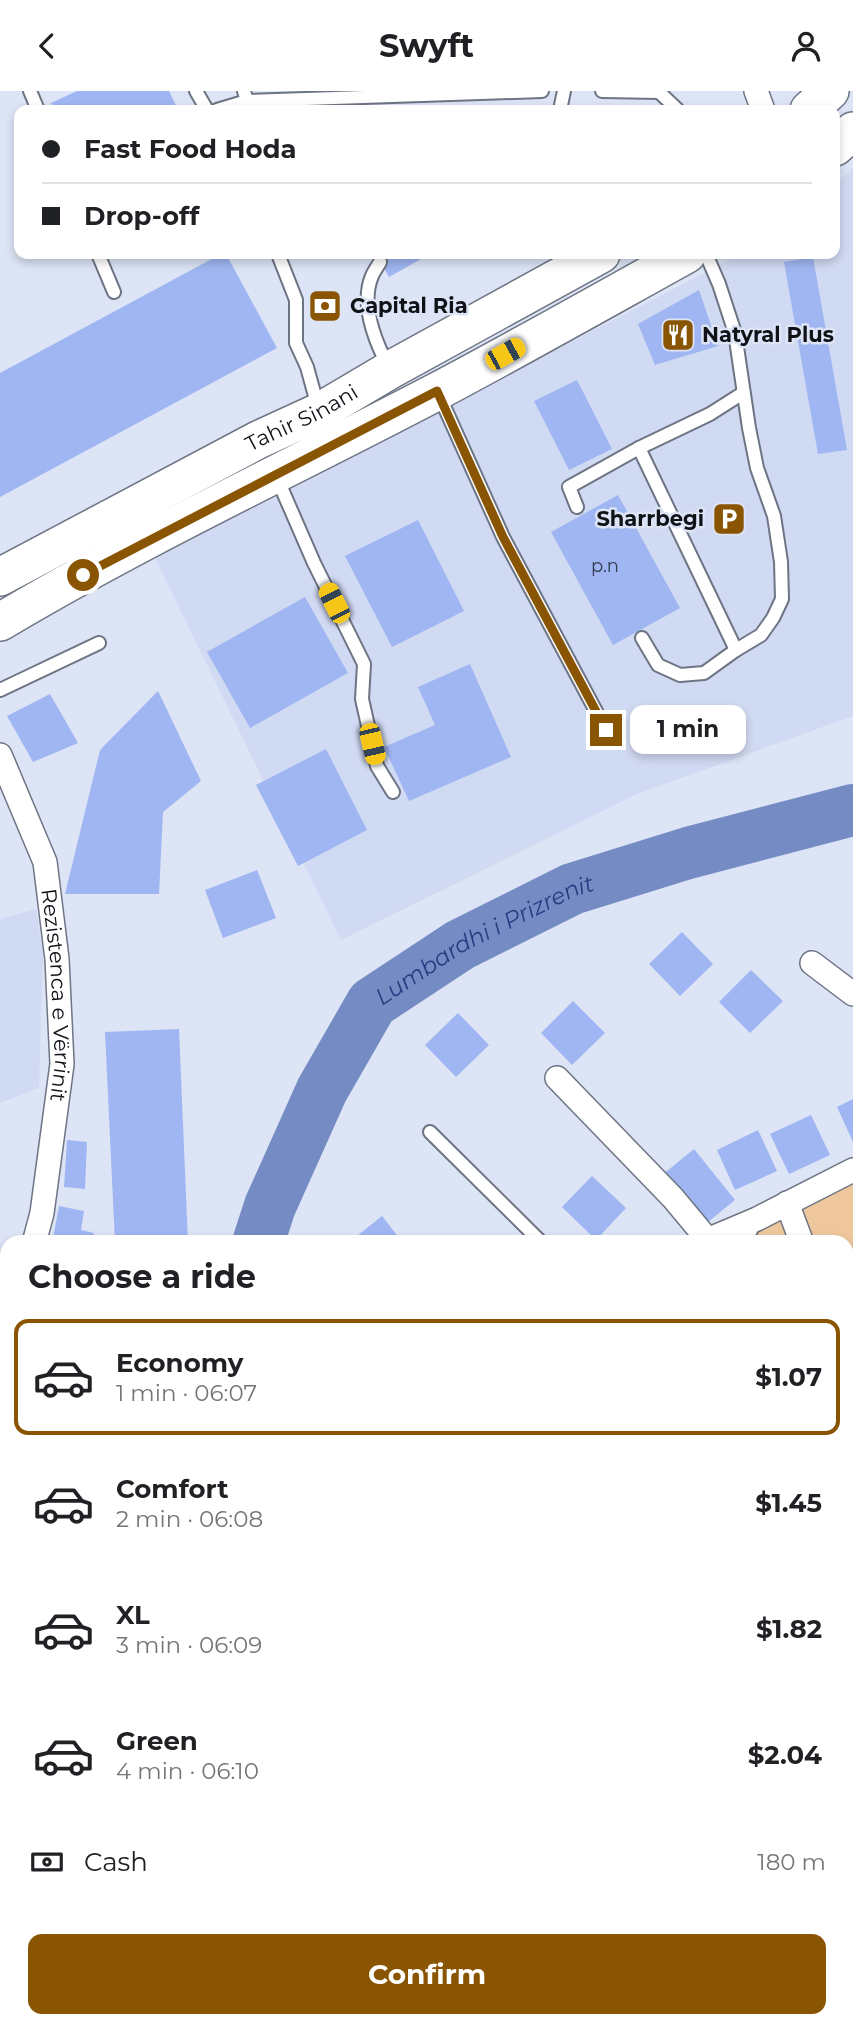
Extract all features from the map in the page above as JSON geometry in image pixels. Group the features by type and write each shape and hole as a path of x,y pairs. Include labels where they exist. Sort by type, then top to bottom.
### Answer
{"main road":[{"path":"815,105 830,91"},
{"name":"Tahir Sinani","path":"0,577 258,440 319,412 592,259"},
{"name":"Tahir Sinani","path":"0,622 437,391 678,259"}],"street":[{"name":"Rezistenca e Vërrinit","path":"0,755 45,862 57,959 62,1064 42,1213 35,1235"},
{"path":"812,963 853,994"},
{"path":"557,1078 673,1198 700,1235"},
{"path":"718,1235 757,1219 853,1170"},
{"path":"788,1203 799,1235"}],"lane":[{"path":"227,105 246,96 542,91"},
{"path":"602,91 659,92 673,105"},
{"path":"100,259 114,292"},
{"path":"280,259 296,300 296,343 307,367 319,412"},
{"path":"642,638 658,665 680,675 704,673 761,635 782,599 783,583 774,516 757,468 735,334 708,259"},
{"path":"380,261 371,277 368,305 374,337 390,370"},
{"path":"437,391 503,537 606,730"},
{"path":"577,507 569,487 639,448 710,414 743,393"},
{"path":"639,448 736,650"},
{"path":"276,474 314,563 364,664 362,699 377,766 393,792"},
{"path":"0,690 99,643"},
{"path":"430,1132 534,1235"},
{"path":"748,1235 757,1219"}],"shaded area":[{"path":"853,168 853,716 637,794 341,940 155,558 731,259 840,259 840,180"},
{"path":"36,909 43,954 39,1088 0,1103 0,919"},
{"path":"853,1184 853,1235 741,1235"}],"building":[{"path":"77,91 169,91 176,105 52,105 51,103"},
{"path":"212,259 229,259 277,348 0,497 0,373"},
{"path":"379,259 421,259 389,277"},
{"path":"813,259 847,450 818,454 784,262"},
{"name":"Natyral Plus","path":"699,290 718,346 655,365 638,324"},
{"path":"577,380 612,449 569,470 534,401"},
{"path":"618,495 680,608 613,645 551,532"},
{"path":"418,520 464,611 392,647 345,556"},
{"path":"305,597 348,673 250,728 207,652"},
{"path":"470,664 511,757 409,801 384,747 435,725 418,687"},
{"path":"158,691 201,781 163,812 159,894 65,894 100,750"},
{"path":"50,694 78,743 33,762 7,716"},
{"path":"326,749 367,830 298,866 256,785"},
{"path":"257,870 276,918 223,938 205,890"},
{"path":"682,932 713,964 680,996 649,964"},
{"path":"751,970 783,1001 750,1033 719,1002"},
{"path":"573,1001 605,1033 572,1065 541,1033"},
{"path":"458,1013 489,1045 456,1077 425,1045"},
{"path":"179,1029 188,1235 115,1235 105,1032"},
{"path":"853,1099 853,1142 837,1107"},
{"path":"811,1115 830,1155 789,1174 770,1134"},
{"path":"758,1130 777,1171 735,1190 717,1150"},
{"path":"67,1140 87,1142 85,1189 64,1187"},
{"path":"694,1149 735,1200 703,1226 662,1175"},
{"path":"592,1176 626,1208 601,1235 591,1235 562,1207"},
{"path":"59,1206 84,1211 81,1230 94,1233 94,1235 54,1235"},
{"path":"382,1216 397,1235 358,1235"}],"waterway":[{"name":"Lumbardhi i Prizrenit","path":"261,1235 270,1206 322,1090 372,1003 460,945 572,889 688,853 853,810"}],"place":[{"name":"Capital Ria","path":"325,306"},
{"name":"Natyral Plus","path":"678,335"},
{"name":"Sharrbegi","path":"729,519"}],"route":[{"path":"83,575 437,391 503,537 606,730"}]}
